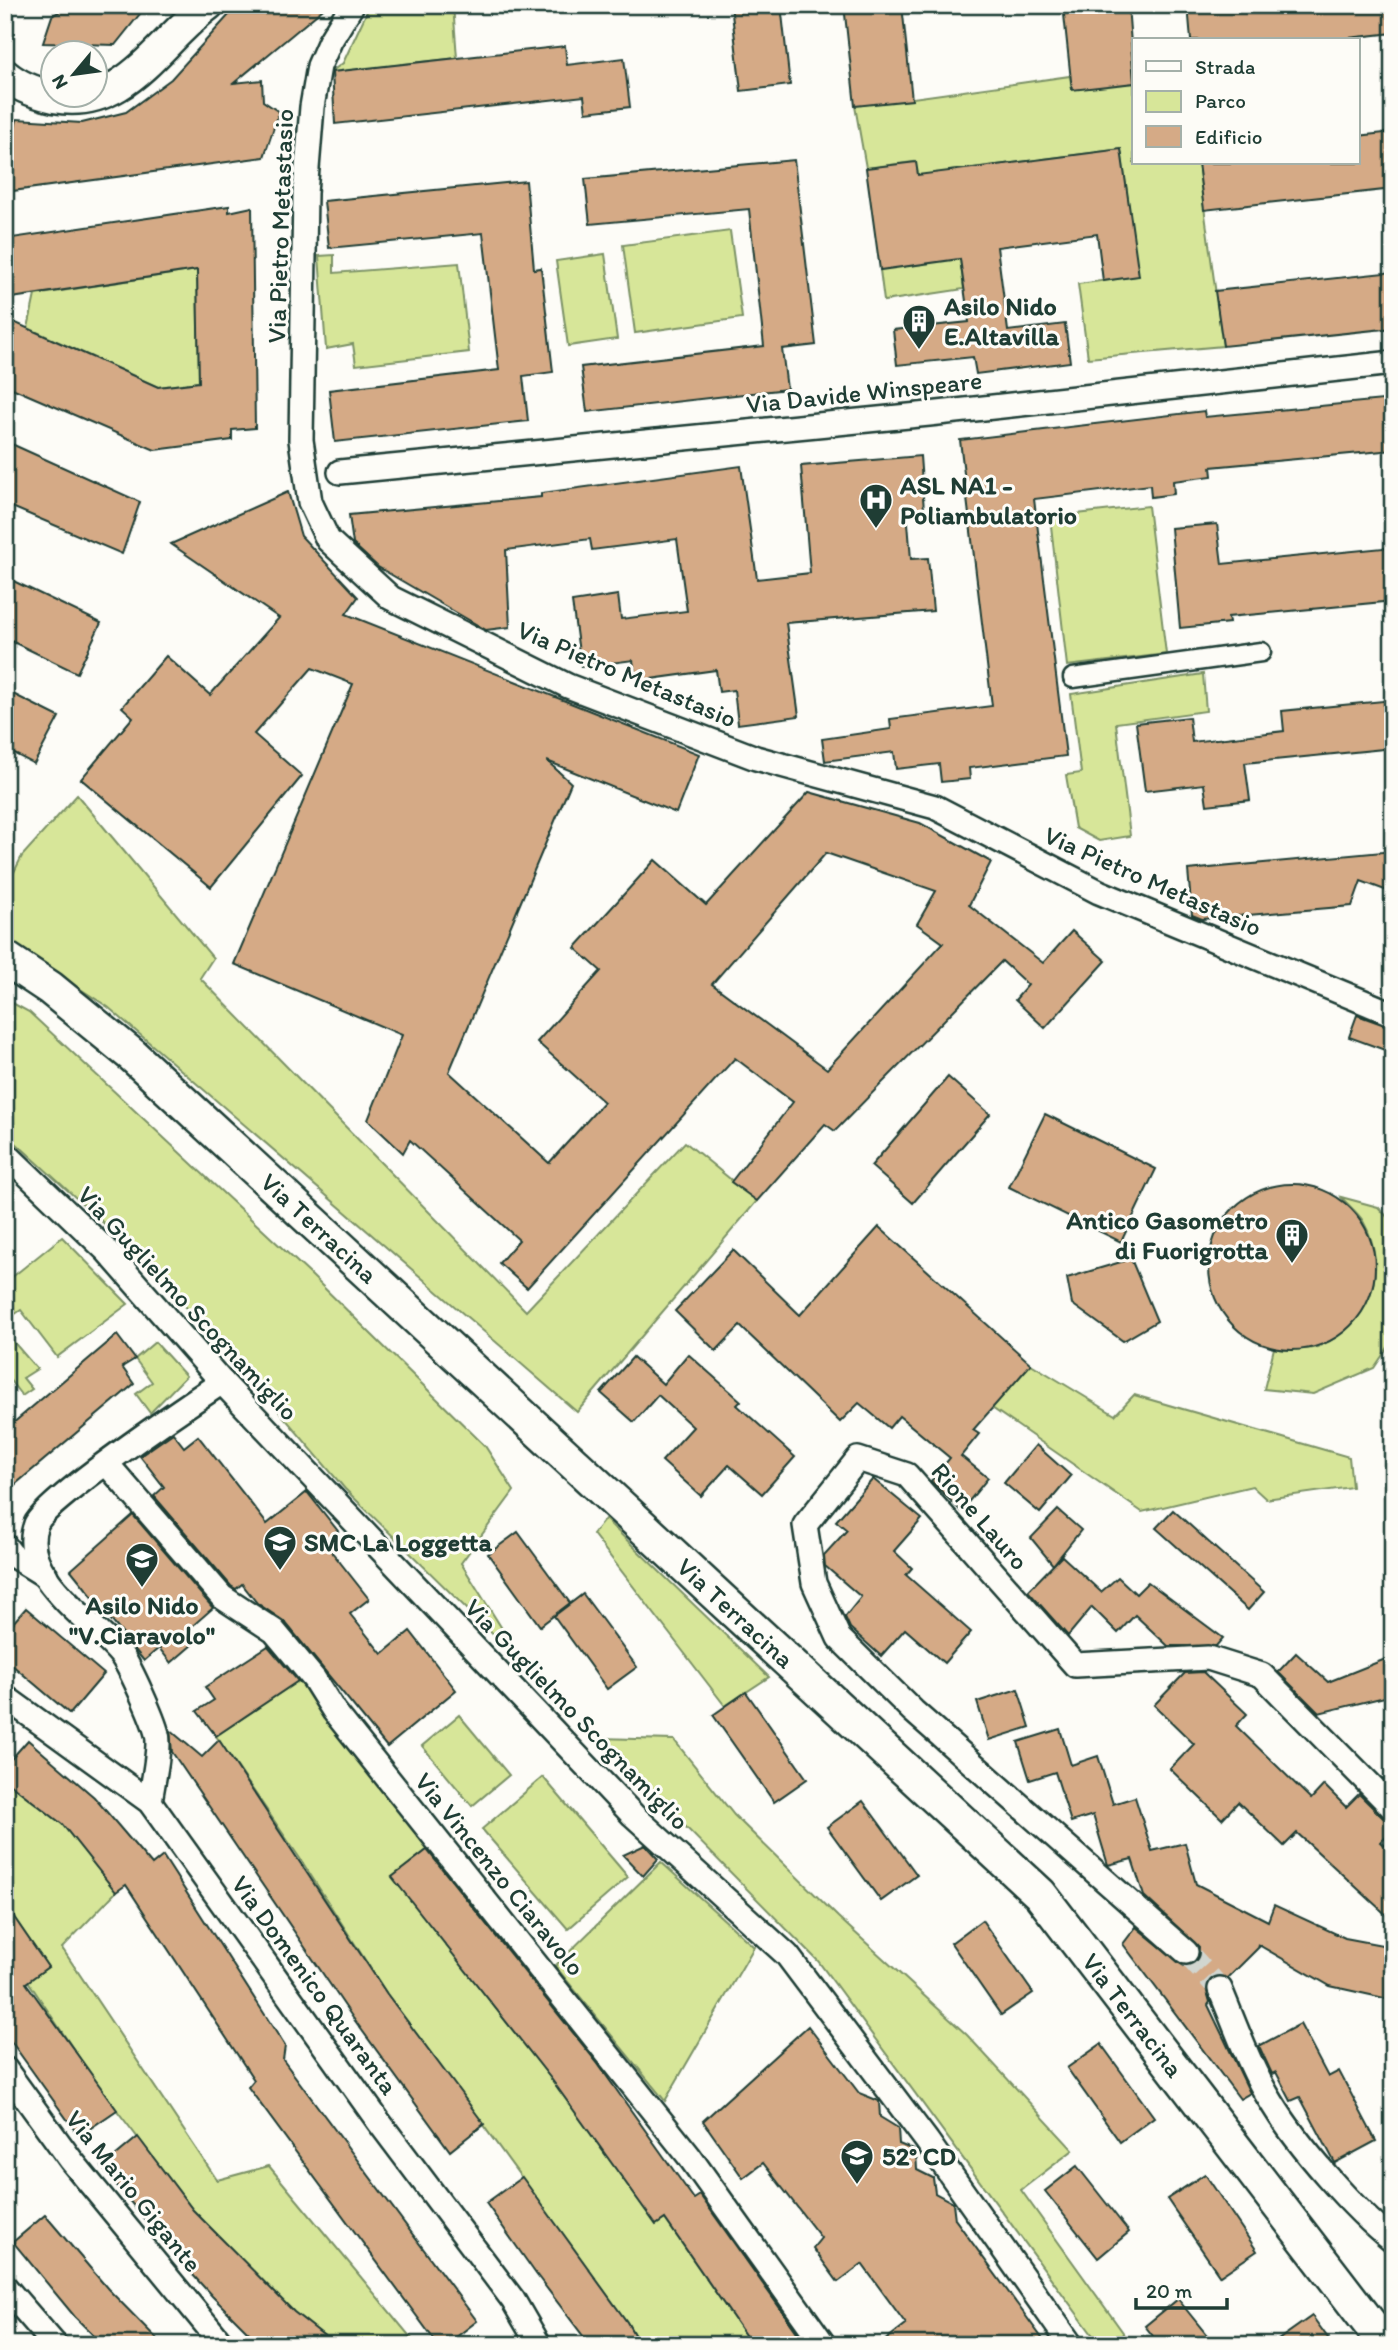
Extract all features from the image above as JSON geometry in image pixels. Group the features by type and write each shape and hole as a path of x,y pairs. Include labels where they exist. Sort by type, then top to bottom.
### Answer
{"main road":[{"name":"Via Terracina","path":"5,958 50,988 132,1055 1040,1894 1386,2345"}],"street":[{"path":"7,78 36,93 76,101 113,91 208,5"},
{"name":"Via Pietro Metastasio","path":"352,5 330,41 319,66 312,107 305,193 300,440 310,502 328,540 391,598 568,686 756,758 935,807 1099,892 1393,1014"},
{"name":"Via Davide Winspeare","path":"340,472 957,411 1393,363"},
{"path":"1073,678 1261,652"},
{"name":"Via Guglielmo Scognamiglio","path":"5,1153 107,1251 222,1382 633,1815 787,1955 911,2120 1071,2345"},
{"path":"150,1802 158,1736 122,1657 62,1599 36,1557 33,1539 37,1522 107,1464 222,1382"},
{"name":"Rione Lauro","path":"1186,1952 913,1711 839,1638 814,1583 805,1525 858,1459 907,1475 1075,1665 1208,1658 1262,1675 1393,1808"},
{"name":"Via Vincenzo Ciaravolo","path":"107,1464 222,1597 274,1631 314,1679 350,1731 683,2148 824,2345"},
{"path":"5,1546 12,1555 49,1577"},
{"name":"Via Domenico Quaranta","path":"5,1697 150,1802 371,2111 513,2300 539,2345"},
{"path":"1220,1989 1271,2101 1301,2145 1393,2241"},
{"name":"Via Mario Gigante","path":"5,2068 71,2161 223,2345"},
{"path":"5,2287 55,2345"}],"green space":[{"path":"370,5 453,5 457,58 329,73 343,63"},
{"path":"1070,76 1072,89 1132,83 1132,164 1198,164 1223,346 1088,358 1078,284 1138,276 1121,149 949,171 964,289 884,301 880,270 914,162 866,168 855,106"},
{"path":"730,231 742,318 635,333 623,245"},
{"path":"605,254 617,339 568,346 556,261"},
{"path":"334,255 334,273 459,263 469,352 356,365 353,344 326,349 319,256"},
{"path":"197,270 199,382 158,387 28,328 35,295"},
{"path":"1148,506 1166,654 1067,666 1050,517"},
{"path":"1203,674 1206,711 1116,723 1130,836 1099,841 1075,828 1066,775 1081,773 1071,694"},
{"path":"77,795 213,958 200,978 526,1311 685,1142 757,1201 577,1412 108,1007 5,940 5,890 22,856"},
{"path":"5,999 29,1012 310,1274 485,1446 514,1491 461,1563 526,1667 345,1489 228,1351 122,1240 5,1133"},
{"path":"1341,1197 1378,1207 1393,1223 1393,1340 1374,1368 1313,1394 1264,1389 1274,1348 1312,1348 1335,1338 1362,1312 1370,1295 1375,1259 1371,1240 1361,1218"},
{"path":"62,1237 128,1304 57,1357 21,1310 5,1321 5,1272 11,1278"},
{"path":"5,1332 37,1369 23,1378 32,1389 22,1396 5,1374"},
{"path":"155,1342 186,1376 150,1413 136,1394 152,1382 135,1359"},
{"path":"1031,1364 1115,1415 1134,1395 1349,1457 1352,1487 1266,1499 1252,1486 1142,1512 992,1408"},
{"path":"605,1519 769,1677 725,1706 593,1534"},
{"path":"287,1665 428,1849 393,1877 552,2080 656,2225 665,2219 752,2345 640,2345 627,2322 387,1994 299,1857 216,1736 286,1689 273,1674"},
{"path":"459,1715 509,1775 472,1806 422,1746"},
{"path":"598,1738 674,1740 734,1815 838,1917 967,2035 1073,2150 1021,2190 1132,2345 1100,2345 818,1961"},
{"path":"543,1777 628,1877 568,1929 482,1829"},
{"path":"5,1780 62,1824 116,1892 62,1948 217,2180 269,2166 417,2345 336,2345 294,2312 193,2210 96,2083 28,1981 48,1967 5,1904"},
{"path":"661,1862 754,1947 665,2101 555,1966"}],"building":[{"path":"70,5 147,5 115,45 108,45 108,38 45,38 52,16"},
{"path":"238,5 328,5 234,83 262,80 263,101 279,112 264,157 5,192 5,173 17,119 82,123 126,112 171,79"},
{"path":"731,5 781,5 790,85 741,91"},
{"path":"844,5 902,5 912,100 855,106"},
{"path":"1063,5 1128,5 1132,83 1072,90"},
{"path":"1188,5 1393,5 1393,33 1348,38 1191,38"},
{"path":"565,46 567,65 624,58 630,107 586,112 584,96 335,124 332,72"},
{"path":"1393,132 1393,189 1204,210 1198,164 1360,164 1360,136"},
{"path":"1121,149 1139,276 1103,281 1097,234 997,247 1008,331 1065,324 1070,362 976,374 973,357 897,365 893,330 969,322 960,259 880,270 866,168 916,162 918,175"},
{"path":"794,160 816,345 782,349 787,389 587,412 581,367 764,346 749,209 590,224 585,179"},
{"path":"526,181 534,269 541,268 553,372 523,376 528,421 335,442 329,390 499,370 483,233 329,248 324,201"},
{"path":"229,206 229,212 252,207 255,428 232,430 232,440 155,450 5,385 5,318 158,387 199,382 197,270 5,299 5,239"},
{"path":"1393,272 1393,328 1223,346 1215,291"},
{"path":"1393,399 1393,450 1211,467 1212,476 1173,481 1174,494 1151,497 1150,485 1034,499 1066,756 969,768 970,779 941,782 939,764 896,769 894,752 825,761 822,739 891,729 890,719 992,706 960,440 1204,411 1205,417"},
{"path":"5,441 140,502 122,554 5,504"},
{"path":"920,456 924,510 907,511 911,559 928,558 933,611 786,623 799,716 738,724 734,690 719,692 716,670 636,681 633,660 581,667 572,602 618,595 621,619 687,611 677,539 592,550 590,539 506,550 510,627 486,630 378,567 353,544 349,515 541,497 541,493 741,466 757,579 810,573 801,466"},
{"path":"288,492 301,536 358,597 346,614 699,754 676,813 547,761 571,783 449,1072 549,1163 604,1102 537,1042 601,971 575,948 655,860 706,905 809,792 920,823 991,862 969,905 1043,963 1072,931 1106,961 1045,1028 1015,1000 1028,985 1002,961 835,1131 825,1124 757,1201 731,1182 793,1102 735,1058 527,1288 499,1263 519,1240 410,1140 403,1153 368,1120 402,1035 234,964 353,684 312,668 254,734 302,776 211,887 81,779 133,717 122,707 166,656 210,695 279,618 171,544","holes":["826,853 936,891 917,924 943,943 827,1069 712,984"]},
{"path":"1217,524 1222,564 1393,547 1393,601 1228,617 1229,623 1180,628 1171,528"},
{"path":"5,577 101,623 77,673 5,638"},
{"path":"5,690 59,717 34,764 5,749"},
{"path":"1393,700 1393,748 1245,763 1250,800 1207,805 1204,784 1145,791 1136,723 1189,717 1192,742 1284,731 1282,711"},
{"path":"1393,851 1393,893 1361,881 1352,906 1202,919 1192,915 1188,870"},
{"path":"1357,1015 1393,1028 1393,1053 1349,1037"},
{"path":"948,1077 990,1114 913,1203 871,1166"},
{"path":"1045,1114 1156,1169 1121,1242 1009,1187"},
{"name":"Antico Gasometro di Fuorigrotta","path":"1292,1184 1324,1190 1351,1208 1369,1235 1375,1267 1369,1299 1351,1326 1324,1344 1292,1350 1260,1344 1233,1326 1215,1299 1209,1267 1215,1235 1233,1208 1260,1190"},
{"path":"879,1227 1031,1364 973,1430 979,1434 961,1456 988,1478 961,1511 931,1481 950,1458 899,1416 889,1428 859,1403 840,1422 740,1326 716,1351 675,1311 733,1250 800,1315"},
{"path":"1131,1259 1157,1321 1123,1341 1072,1304 1067,1278"},
{"path":"117,1335 135,1359 122,1367 134,1384 5,1493 5,1430"},
{"path":"688,1354 741,1401 737,1405 795,1457 762,1494 729,1465 701,1496 662,1461 693,1427 658,1395 634,1422 601,1393 633,1357 663,1384"},
{"name":"SMC La Loggetta","path":"173,1433 184,1447 198,1436 267,1524 307,1492 338,1531 324,1542 369,1599 350,1614 382,1654 410,1631 456,1690 387,1747 285,1622 257,1603 242,1584 236,1589 231,1586 154,1496 164,1487 140,1456"},
{"path":"1036,1445 1071,1476 1040,1513 1004,1483"},
{"path":"873,1479 922,1519 894,1551 912,1568 906,1575 971,1632 944,1663 905,1629 881,1656 850,1628 845,1617 861,1597 825,1566 824,1555 847,1530 836,1521"},
{"path":"1058,1510 1081,1530 1053,1565 1031,1538"},
{"path":"1173,1510 1264,1592 1248,1610 1156,1528"},
{"name":"Asilo Nido \"V.Ciaravolo\"","path":"133,1515 213,1608 190,1628 199,1639 171,1663 159,1648 144,1661 71,1570"},
{"path":"518,1532 570,1603 540,1626 488,1554"},
{"path":"1062,1556 1101,1592 1118,1577 1136,1594 1148,1582 1223,1638 1216,1646 1168,1646 1135,1615 1118,1633 1092,1607 1068,1636 1028,1591"},
{"path":"583,1594 637,1667 607,1689 554,1616"},
{"path":"26,1608 104,1674 70,1714 5,1659 5,1632"},
{"path":"268,1646 298,1681 216,1736 197,1711 214,1700 205,1687"},
{"path":"1296,1653 1328,1682 1393,1656 1393,1695 1319,1713 1278,1672"},
{"path":"1203,1672 1247,1714 1236,1726 1311,1799 1324,1785 1346,1807 1359,1794 1383,1818 1393,1822 1393,1830 1381,1842 1393,1853 1393,1921 1297,1833 1284,1846 1238,1802 1222,1819 1170,1769 1194,1744 1154,1705 1185,1673"},
{"path":"1018,1689 1030,1727 989,1740 977,1702"},
{"path":"746,1692 807,1779 774,1802 713,1715"},
{"path":"1060,1729 1071,1765 1098,1756 1113,1804 1135,1797 1152,1851 1185,1843 1196,1884 1268,1921 1274,1905 1345,1938 1393,1947 1393,2000 1330,1986 1257,1944 1259,1947 1228,1978 1214,1976 1206,1988 1210,2002 1208,2005 1250,2093 1240,2099 1123,1944 1136,1927 1184,1966 1197,1961 1199,1947 1144,1896 1132,1859 1108,1865 1093,1815 1071,1822 1055,1772 1030,1780 1018,1742"},
{"path":"170,1730 202,1757 219,1740 387,1994 484,2124 450,2151 353,2018 172,1752"},
{"path":"28,1740 94,1797 152,1865 163,1856 285,2046 283,2060 477,2321 446,2345 438,2345 248,2087 254,2080 126,1885 116,1892 62,1824 5,1780 5,1766"},
{"path":"863,1801 917,1875 881,1901 827,1827"},
{"path":"645,1845 658,1859 643,1876 623,1855"},
{"path":"427,1850 598,2064 694,2199 700,2195 806,2345 752,2345 665,2219 656,2225 552,2080 392,1877"},
{"path":"5,1904 48,1967 26,1983 117,2110 79,2136 5,2033"},
{"path":"982,1920 1033,1993 1001,2015 951,1943"},
{"path":"1300,2024 1328,2077 1339,2071 1376,2141 1335,2163 1300,2097 1291,2101 1276,2072 1272,2074 1259,2046"},
{"name":"52° CD","path":"808,2026 859,2093 879,2101 880,2117 898,2128 899,2144 916,2151 917,2170 933,2178 935,2193 953,2203 955,2219 1047,2345 879,2345 906,2324 862,2264 838,2282 813,2248 821,2238 763,2163 743,2178 703,2121"},
{"path":"1101,2044 1154,2117 1120,2142 1067,2068"},
{"path":"138,2137 193,2210 294,2312 336,2345 261,2345 212,2296 163,2242 102,2167"},
{"path":"1077,2166 1129,2232 1098,2258 1045,2191"},
{"path":"1205,2174 1257,2251 1220,2276 1167,2199"},
{"path":"522,2177 627,2322 640,2345 590,2345 486,2203"},
{"path":"45,2215 108,2289 163,2345 103,2345 75,2317 13,2242"},
{"path":"1178,2299 1215,2345 1160,2345 1145,2326"},
{"path":"1312,2316 1333,2345 1271,2345"}],"tunnel":[{"path":"1186,1952 1220,1989"}],"place":[{"name":"Asilo Nido E.Altavilla","path":"919,351"},
{"name":"ASL NA1 - Poliambulatorio","path":"876,530"},
{"name":"Antico Gasometro di Fuorigrotta","path":"1292,1265"},
{"name":"SMC La Loggetta","path":"280,1572"},
{"name":"Asilo Nido \"V.Ciaravolo\"","path":"142,1589"},
{"name":"52° CD","path":"857,2186"}]}
